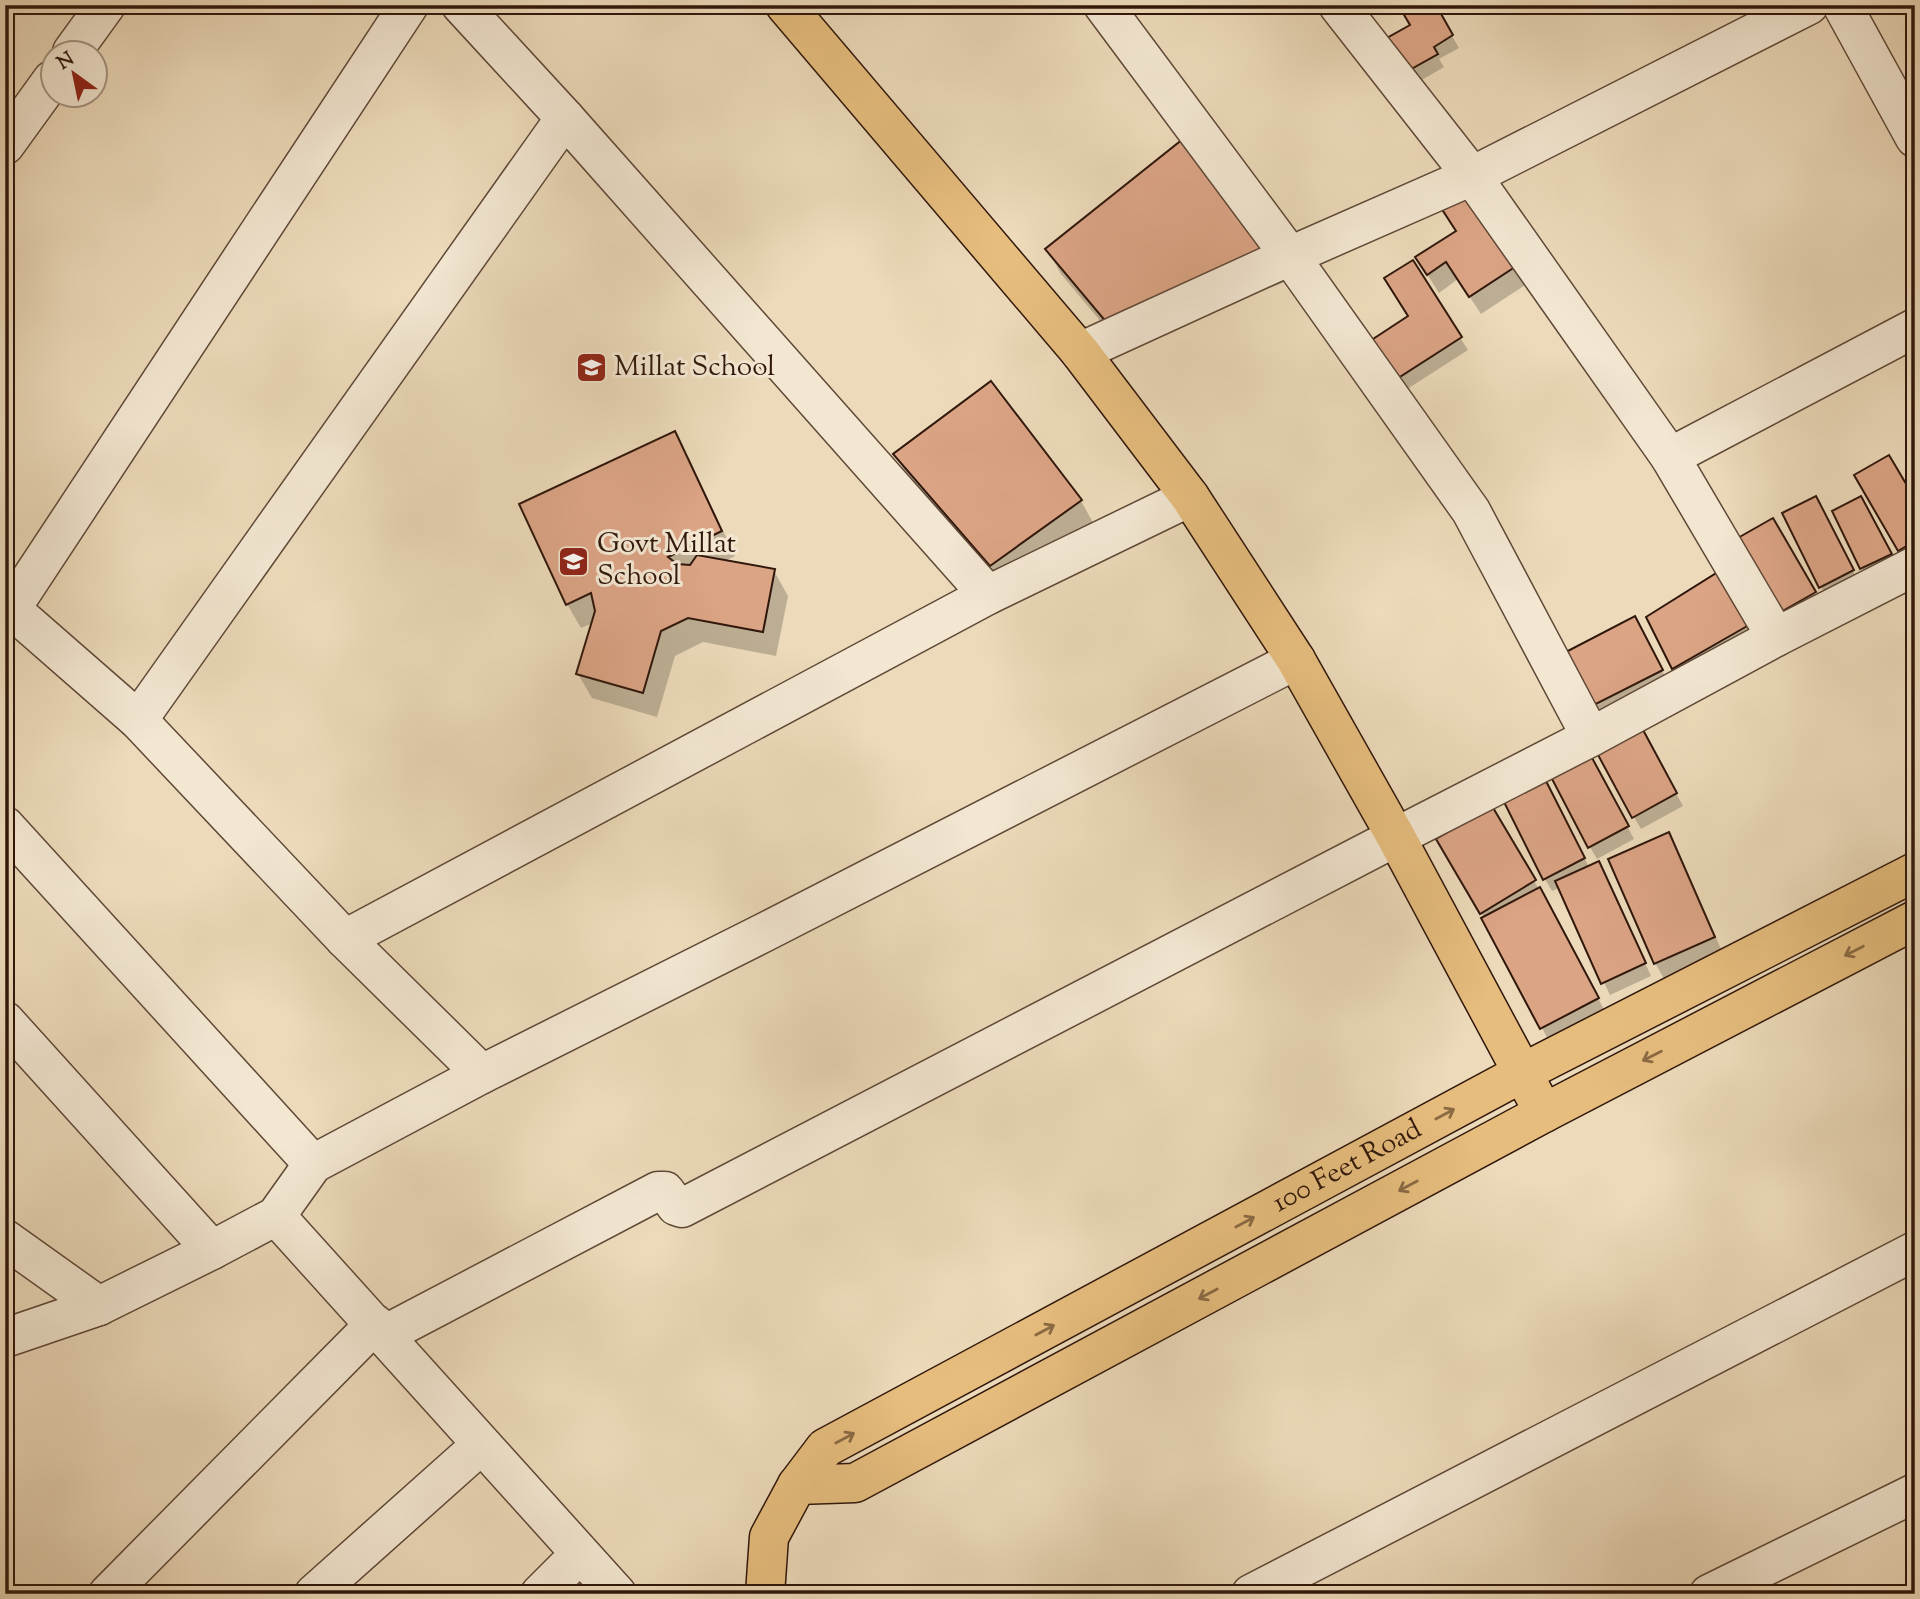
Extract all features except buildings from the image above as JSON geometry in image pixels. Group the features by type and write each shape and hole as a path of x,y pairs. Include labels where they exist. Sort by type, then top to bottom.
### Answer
{"main road":[{"path":"785,5 1080,352 1190,497 1296,660 1396,837 1544,1113"},
{"name":"100 Feet Road","path":"765,1594 769,1537 797,1485 825,1448 1522,1073 1915,872"},
{"name":"100 Feet Road","path":"797,1485 855,1483 1544,1113 1915,920"}],"street":[{"path":"82,38 106,5"},
{"path":"409,5 8,614 138,720 345,939 482,1074"},
{"path":"461,5 565,118 988,595"},
{"path":"1103,5 1290,256 1471,512 1591,737"},
{"path":"1080,352 1472,176 1809,5"},
{"path":"1842,5 1915,138"},
{"path":"1351,9 1670,457 1776,637"},
{"path":"5,145 38,99"},
{"path":"138,720 565,118"},
{"path":"1670,457 1915,328"},
{"path":"345,939 988,595 1190,497"},
{"path":"108,1594 379,1330 658,1191 665,1191 676,1206 682,1209 1915,566"},
{"path":"5,1338 99,1306 212,1250 275,1216 313,1164 482,1074 1296,660"},
{"path":"5,826 313,1164"},
{"path":"5,1021 212,1250"},
{"path":"275,1216 617,1594"},
{"path":"5,1239 99,1306"},
{"path":"1251,1594 1915,1251"},
{"path":"314,1594 481,1445"},
{"path":"1709,1594 1915,1493"},
{"path":"540,1594 580,1553"}],"place":[{"name":"Millat School","path":"591,368"},
{"name":"Govt Millat School","path":"574,561"}]}
